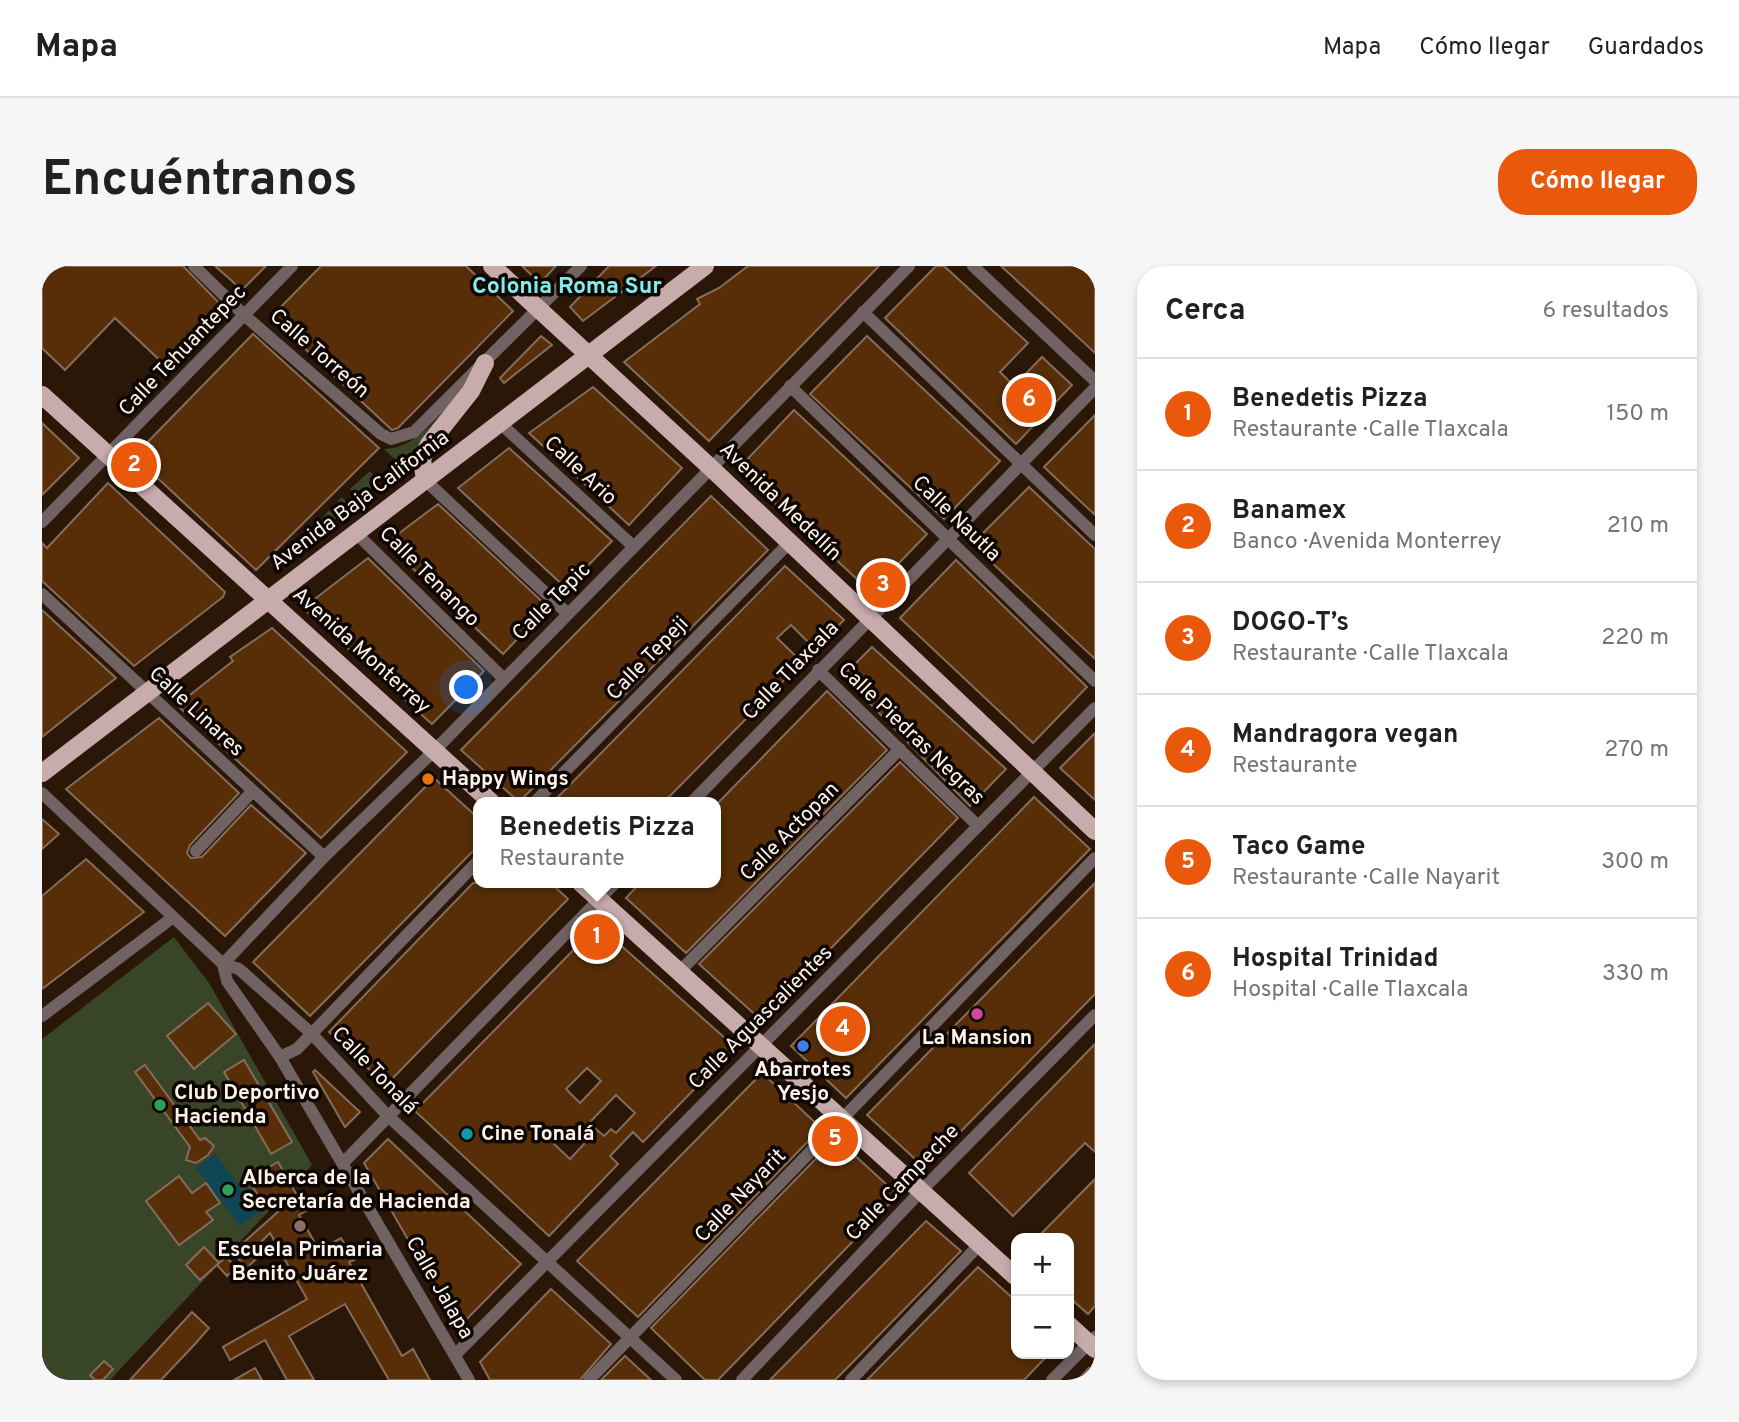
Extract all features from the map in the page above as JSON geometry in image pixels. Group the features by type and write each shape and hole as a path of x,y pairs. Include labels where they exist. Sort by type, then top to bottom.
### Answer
{"main road":[{"name":"Avenida Medellín","path":"492,266 710,467 1095,831"},
{"name":"Avenida Baja California","path":"42,773 705,266"},
{"path":"425,480 422,459 425,452 471,391 485,363"},
{"name":"Avenida Monterrey","path":"42,395 436,749 486,797"},
{"path":"587,888 1011,1272"},
{"path":"1074,1329 1093,1343"}],"street":[{"name":"Calle Torreón","path":"194,266 244,315 381,434 391,439 414,432 485,363"},
{"name":"Calle Tehuantepec","path":"42,522 292,266"},
{"path":"485,363 581,266"},
{"name":"Calle Tepic","path":"223,964 324,857 436,749 909,266"},
{"path":"973,266 1095,381"},
{"path":"863,312 1095,535"},
{"name":"Calle Nautla","path":"790,386 1095,681"},
{"name":"Calle Tlaxcala","path":"697,797 1095,388"},
{"name":"Calle Ario","path":"500,423 634,547"},
{"path":"425,480 568,614"},
{"name":"Calle Tenango","path":"356,533 504,679"},
{"name":"Calle Tepeji","path":"540,797 790,542"},
{"name":"Calle Linares","path":"42,594 324,857"},
{"name":"Calle Piedras Negras","path":"818,670 977,825"},
{"name":"Calle Aguascalientes","path":"455,1355 1095,708"},
{"name":"Calle Actopan","path":"679,972 900,749"},
{"path":"196,851 252,792"},
{"name":"Calle Tonalá","path":"42,793 223,964 239,969 311,1033 387,1115 676,1380"},
{"name":"Calle Nayarit","path":"589,1380 1095,858"},
{"path":"281,1057 297,1049 473,866"},
{"path":"344,1162 610,888"},
{"path":"42,1016 172,918"},
{"name":"Calle Jalapa","path":"223,964 227,981 281,1057 469,1380"},
{"name":"Calle Campeche","path":"742,1380 921,1191 1095,1015"},
{"path":"851,1380 980,1244"},
{"path":"1052,1380 1093,1343"}],"green space":[{"path":"465,387 429,436 401,465 384,449 408,443 419,435"},
{"path":"370,471 379,481 360,499 350,489"},
{"path":"342,497 350,506 324,530 316,524"},
{"name":"Club Deportivo Hacienda","path":"174,937 209,983 312,1165 110,1380 42,1380 42,1039"}],"water":[{"name":"Alberca de la Secretaría de Hacienda","path":"215,1154 259,1212 240,1226 196,1168"}],"building":[{"path":"42,266 183,266 225,309 168,368 115,318 65,370 42,348"},
{"path":"215,266 266,266 242,290"},
{"path":"321,266 466,266 513,311 398,428 392,430 271,317"},
{"path":"522,266 556,266 540,283"},
{"path":"609,266 656,266 583,321 570,307"},
{"path":"748,266 879,266 709,441 624,362 700,304 697,299 719,288"},
{"path":"936,266 944,266 1028,343 1000,372 1014,386 1042,357 1072,385 1016,444 885,318"},
{"path":"1001,266 1095,266 1095,353 1040,302"},
{"path":"253,334 379,448 256,570 134,456"},
{"path":"541,336 552,345 504,383 500,378"},
{"path":"867,336 1000,461 944,519 810,394"},
{"path":"593,387 682,468 629,525 529,433"},
{"path":"794,410 927,534 871,592 738,469"},
{"path":"1095,415 1095,515 1044,467"},
{"path":"42,423 79,458 42,495"},
{"path":"509,448 612,541 566,588 458,488"},
{"path":"108,483 225,592 223,597 134,666 42,581 42,543 47,548"},
{"path":"1029,487 1095,549 1095,659 972,544"},
{"path":"711,496 768,550 524,797 513,797 461,750"},
{"path":"438,504 548,607 503,654 386,543"},
{"path":"368,558 484,671 432,724 303,608"},
{"path":"956,560 1087,687 1033,743 900,618"},
{"path":"785,566 844,620 815,649 791,625 777,638 802,662 669,797 558,797"},
{"path":"42,610 116,678 42,737"},
{"path":"272,628 407,752 321,838 177,705 233,661 230,657"},
{"path":"872,647 1006,769 970,806 843,676"},
{"path":"827,691 887,750 686,953 626,898 635,888 721,888 721,800"},
{"path":"159,718 239,793 190,845 187,853 191,858 202,857 251,805 306,853 225,936 66,789"},
{"path":"1095,733 1095,800 1060,768"},
{"path":"900,762 958,818 761,1020 699,964"},
{"path":"434,778 473,813 473,851 310,1016 253,962"},
{"path":"1034,797 1090,849 846,1098 791,1046"},
{"path":"42,819 59,834 42,849"},
{"path":"86,859 144,912 42,989 42,896"},
{"path":"473,883 473,888 556,888 568,899 386,1085 329,1032"},
{"path":"1095,883 1095,994 925,1168 867,1115"},
{"path":"598,925 735,1047 643,1142 633,1132 610,1156 618,1164 549,1236 415,1111","holes":["587,1068 601,1081 580,1103 566,1089","616,1095 635,1113 616,1133 611,1129 604,1136 589,1123","569,1128 585,1143 570,1159 554,1144"]},
{"path":"208,1003 236,1034 194,1069 167,1036"},
{"path":"1095,1044 1095,1152 1085,1143 1013,1216 969,1173"},
{"path":"244,1060 292,1142 271,1154 224,1072"},
{"path":"145,1065 200,1140 205,1138 214,1146 208,1155 196,1163 186,1160 190,1147 135,1072"},
{"path":"315,1070 360,1112 345,1127 313,1072"},
{"path":"762,1073 821,1128 638,1317 577,1261"},
{"path":"388,1139 521,1264 461,1325 434,1285 364,1163"},
{"path":"834,1140 838,1140 898,1195 718,1380 705,1380 651,1328"},
{"path":"278,1162 306,1211 299,1215 319,1250 341,1238 354,1260 349,1262 402,1356 413,1349 430,1380 389,1380 345,1304 289,1336 314,1380 287,1380 265,1340 230,1360 223,1347 307,1299 270,1233 252,1251 243,1243 280,1210 271,1200 264,1205 248,1179"},
{"path":"179,1176 192,1193 206,1183 220,1203 206,1212 213,1220 179,1245 146,1201"},
{"path":"1095,1179 1095,1306 1088,1314 1074,1301 1074,1233 1042,1233"},
{"path":"926,1221 961,1251 852,1363 835,1380 770,1380"},
{"path":"204,1247 219,1263 200,1280 186,1265"},
{"path":"245,1247 257,1258 248,1267 236,1257"},
{"path":"226,1257 236,1267 227,1276 217,1265"},
{"path":"978,1267 1011,1297 1011,1359 1044,1359 1024,1380 867,1380"},
{"path":"551,1289 611,1344 580,1380 490,1380 480,1362"},
{"path":"192,1312 209,1328 195,1344 161,1380 130,1380"},
{"path":"625,1356 651,1380 601,1380"},
{"path":"104,1361 113,1369 103,1380 95,1380 90,1375"},
{"path":"255,1368 262,1380 234,1380"},
{"path":"1089,1368 1095,1373 1095,1380 1078,1380"}],"place":[{"name":"Hospital Trinidad","path":"1029,400"},
{"name":"Banamex","path":"134,465"},
{"name":"DOGO-T’s","path":"883,585"},
{"name":"Happy Wings","path":"428,779"},
{"name":"Benedetis Pizza","path":"597,937"},
{"name":"La Mansion","path":"977,1014"},
{"name":"Mandragora vegan","path":"843,1029"},
{"name":"Abarrotes Yesjo","path":"803,1046"},
{"name":"Club Deportivo Hacienda","path":"160,1105"},
{"name":"Cine Tonalá","path":"467,1134"},
{"name":"Taco Game","path":"835,1139"},
{"name":"Alberca de la Secretaría de Hacienda","path":"228,1190"},
{"name":"Escuela Primaria Benito Juárez","path":"300,1226"}],"district":[{"name":"Colonia Roma Sur","path":"567,287"}]}
